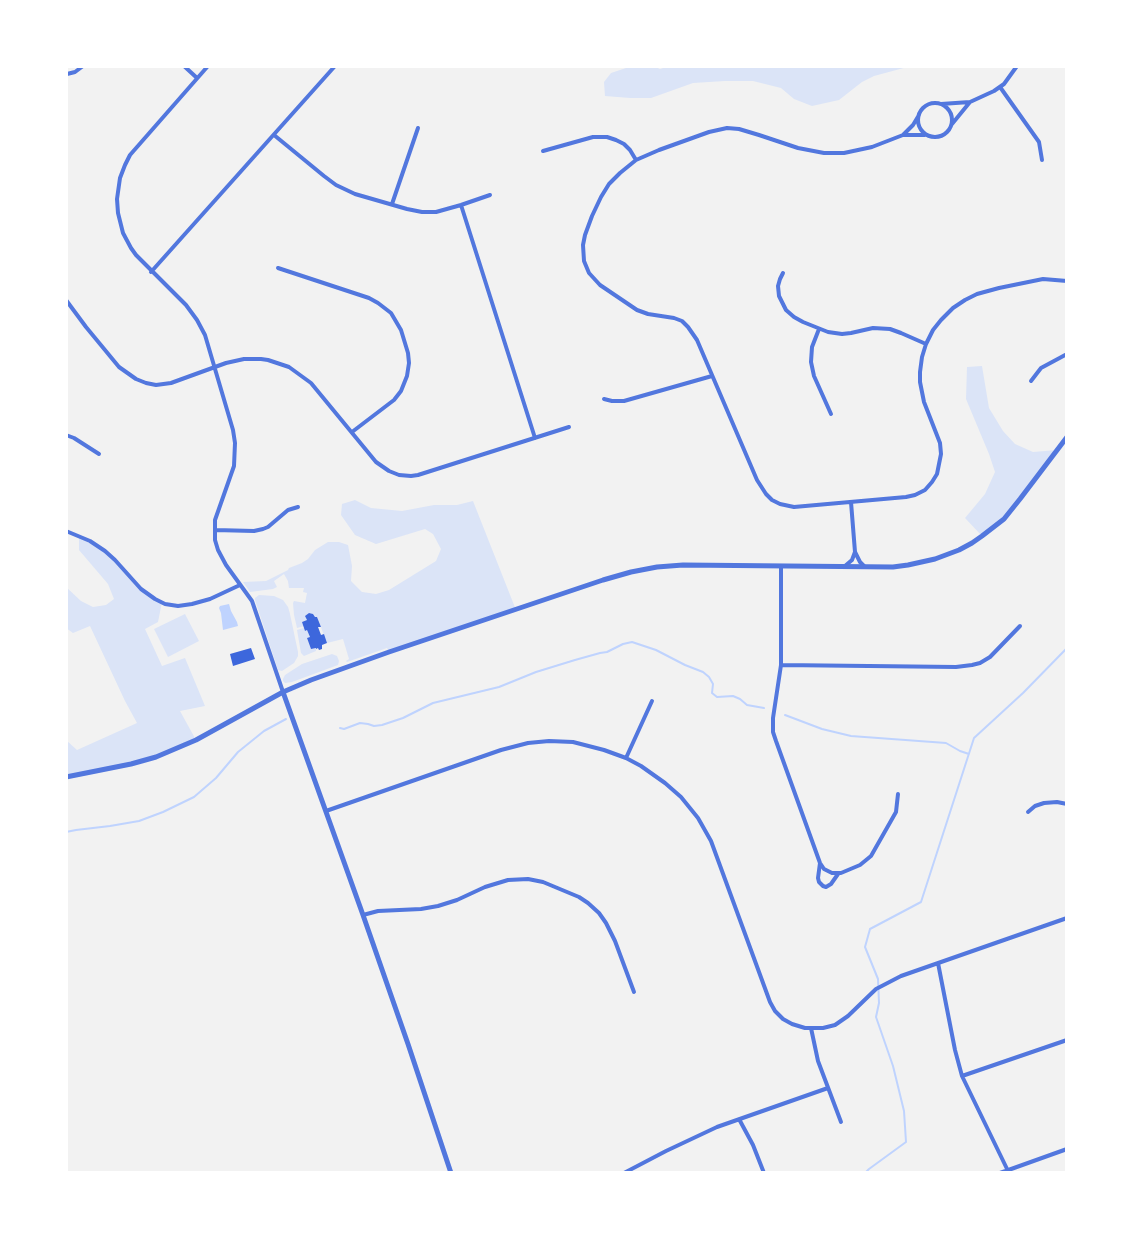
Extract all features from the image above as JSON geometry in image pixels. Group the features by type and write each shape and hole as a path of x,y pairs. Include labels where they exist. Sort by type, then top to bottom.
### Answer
{"street":[{"path":"67,74 75,72 83,66"},
{"path":"184,66 197,78"},
{"path":"208,66 127,160 120,178 118,192 121,226 131,248 142,262 181,299 197,320 204,335 233,430 235,448 234,466 217,514 214,530 215,540 218,550 252,601 408,1044 451,1173"},
{"path":"152,272 335,66"},
{"path":"902,136 913,125 926,106 930,104 970,102 1000,88 1017,66"},
{"path":"1000,88 1039,142 1042,160"},
{"path":"970,102 942,136 934,137 916,134 902,136 860,151 829,153 798,148 744,130 727,128 714,130 648,154 636,160 612,181 600,197 586,229 583,251 585,264 589,273 596,281 631,307 648,314 669,316 685,324 697,340 760,487 769,497 780,504 790,507 900,498 915,495 928,487 937,474 941,459 941,446 924,402 920,382 921,361 933,330 944,316 960,303 973,296 999,288 1039,280 1067,281"},
{"path":"937,104 950,112 952,119 951,127"},
{"path":"919,115 920,127 927,135"},
{"path":"392,204 418,128"},
{"path":"274,135 336,185 355,194 415,212 436,212 490,195"},
{"path":"543,151 593,137 607,137 624,144 636,160"},
{"path":"461,205 535,438"},
{"path":"278,268 369,298 391,313 401,330 409,363 407,376 401,391 394,400 352,432"},
{"path":"784,273 780,278 779,296 783,306 794,317 819,329 842,334 873,328 886,329 901,333 926,344"},
{"path":"66,300 113,361 136,379 152,384 178,381 237,360 261,358 289,367 311,383 376,462 388,471 405,476 418,475 569,427"},
{"path":"819,329 812,348 811,362 814,376 830,414"},
{"path":"1031,381 1041,368 1067,354"},
{"path":"604,398 612,401 624,401 712,376"},
{"path":"66,435 99,454"},
{"path":"66,777 131,764 169,752 211,733 283,692 344,668 631,572 683,565 894,567 935,559 959,550 982,536 1011,511 1067,437"},
{"path":"852,502 855,552 865,567"},
{"path":"214,530 258,530 268,527 288,510 298,507"},
{"path":"66,531 90,541 105,551 141,589 165,604 178,606 192,604 210,599 240,585"},
{"path":"845,567 852,560 855,552"},
{"path":"781,566 781,665 773,718 774,735 820,863 827,871 838,874 846,872 860,865 871,856 896,812 898,794"},
{"path":"781,665 972,666 990,656 1020,626"},
{"path":"626,758 652,701"},
{"path":"326,811 501,750 528,743 573,742 626,758 665,782 681,797 698,818 711,841 770,1002 779,1015 787,1022 796,1026 811,1028 828,1027 848,1016 876,990 902,976 1067,918"},
{"path":"1028,812 1035,806 1044,803 1057,802 1067,804"},
{"path":"820,863 818,878 823,886 826,887 831,884 838,874"},
{"path":"363,915 378,911 421,909 438,906 508,880 528,879 543,882 579,897 599,913 615,941 634,992"},
{"path":"938,963 962,1076 1008,1171"},
{"path":"811,1028 818,1061 841,1122"},
{"path":"962,1076 1067,1040"},
{"path":"624,1173 702,1133 828,1088"},
{"path":"739,1119 753,1145 764,1173"},
{"path":"1000,1173 1067,1149"}],"shaded area":[{"path":"632,66 653,66 660,69 669,66 911,66 874,76 862,82 839,100 812,106 794,99 781,88 753,81 693,83 651,98 605,96 604,82 611,73"},
{"path":"982,366 989,408 1003,431 1015,444 1033,452 1057,450 1011,511 982,536 965,518 985,494 995,472 966,399 967,367"},
{"path":"355,500 371,508 402,511 434,505 457,505 473,501 516,610 389,652 387,648 347,662 349,659 343,639 327,643 317,617 313,614 309,613 306,617 307,620 302,622 304,626 297,628 293,603 294,601 305,603 307,593 303,592 304,588 289,588 284,574 274,581 277,587 250,592 243,582 266,581 302,563 315,550 328,542 339,542 348,545 352,566 351,581 362,592 376,594 389,590 436,561 441,549 433,534 425,529 376,544 355,535 341,515 342,504"},
{"path":"79,537 105,551 135,583 162,602 158,622 145,629 162,666 185,658 205,706 180,711 196,740 156,757 66,777 66,740 77,750 137,723 90,626 73,633 66,628 66,587 81,601 93,607 106,605 114,599 108,584 79,550"},
{"path":"259,595 274,596 283,600 288,607 298,656 294,663 282,671 278,670 255,600"},
{"path":"185,614 199,641 168,657 154,629"},
{"path":"304,628 310,637 307,638 311,649 316,648 316,651 304,656 301,653 297,630"},
{"path":"332,654 337,656 338,665 292,682 285,683 283,681 285,675 302,664"}],"water":[{"path":"229,604 238,626 223,630 219,608"}],"building":[{"path":"309,613 317,617 321,627 318,627 321,635 324,634 327,643 322,645 322,649 319,650 318,648 311,649 307,638 310,637 307,630 305,631 302,622 307,620 305,616"},
{"path":"251,648 255,659 233,666 230,654"}],"waterway":[{"path":"340,728 344,729 360,723 374,726 382,725 403,718 433,703 499,687 536,672 607,652 632,642 656,650 703,672 713,684 712,693 717,697 733,696 747,705 764,708"},
{"path":"865,1173 906,1142 904,1111 893,1066 876,1017 879,1003 878,979 865,947 870,929 921,902 974,738 1023,693 1067,648"},
{"path":"785,715 822,729 851,736 946,743 969,754"},
{"path":"66,832 139,821 194,797 216,778 238,752 264,731 286,719"}]}
